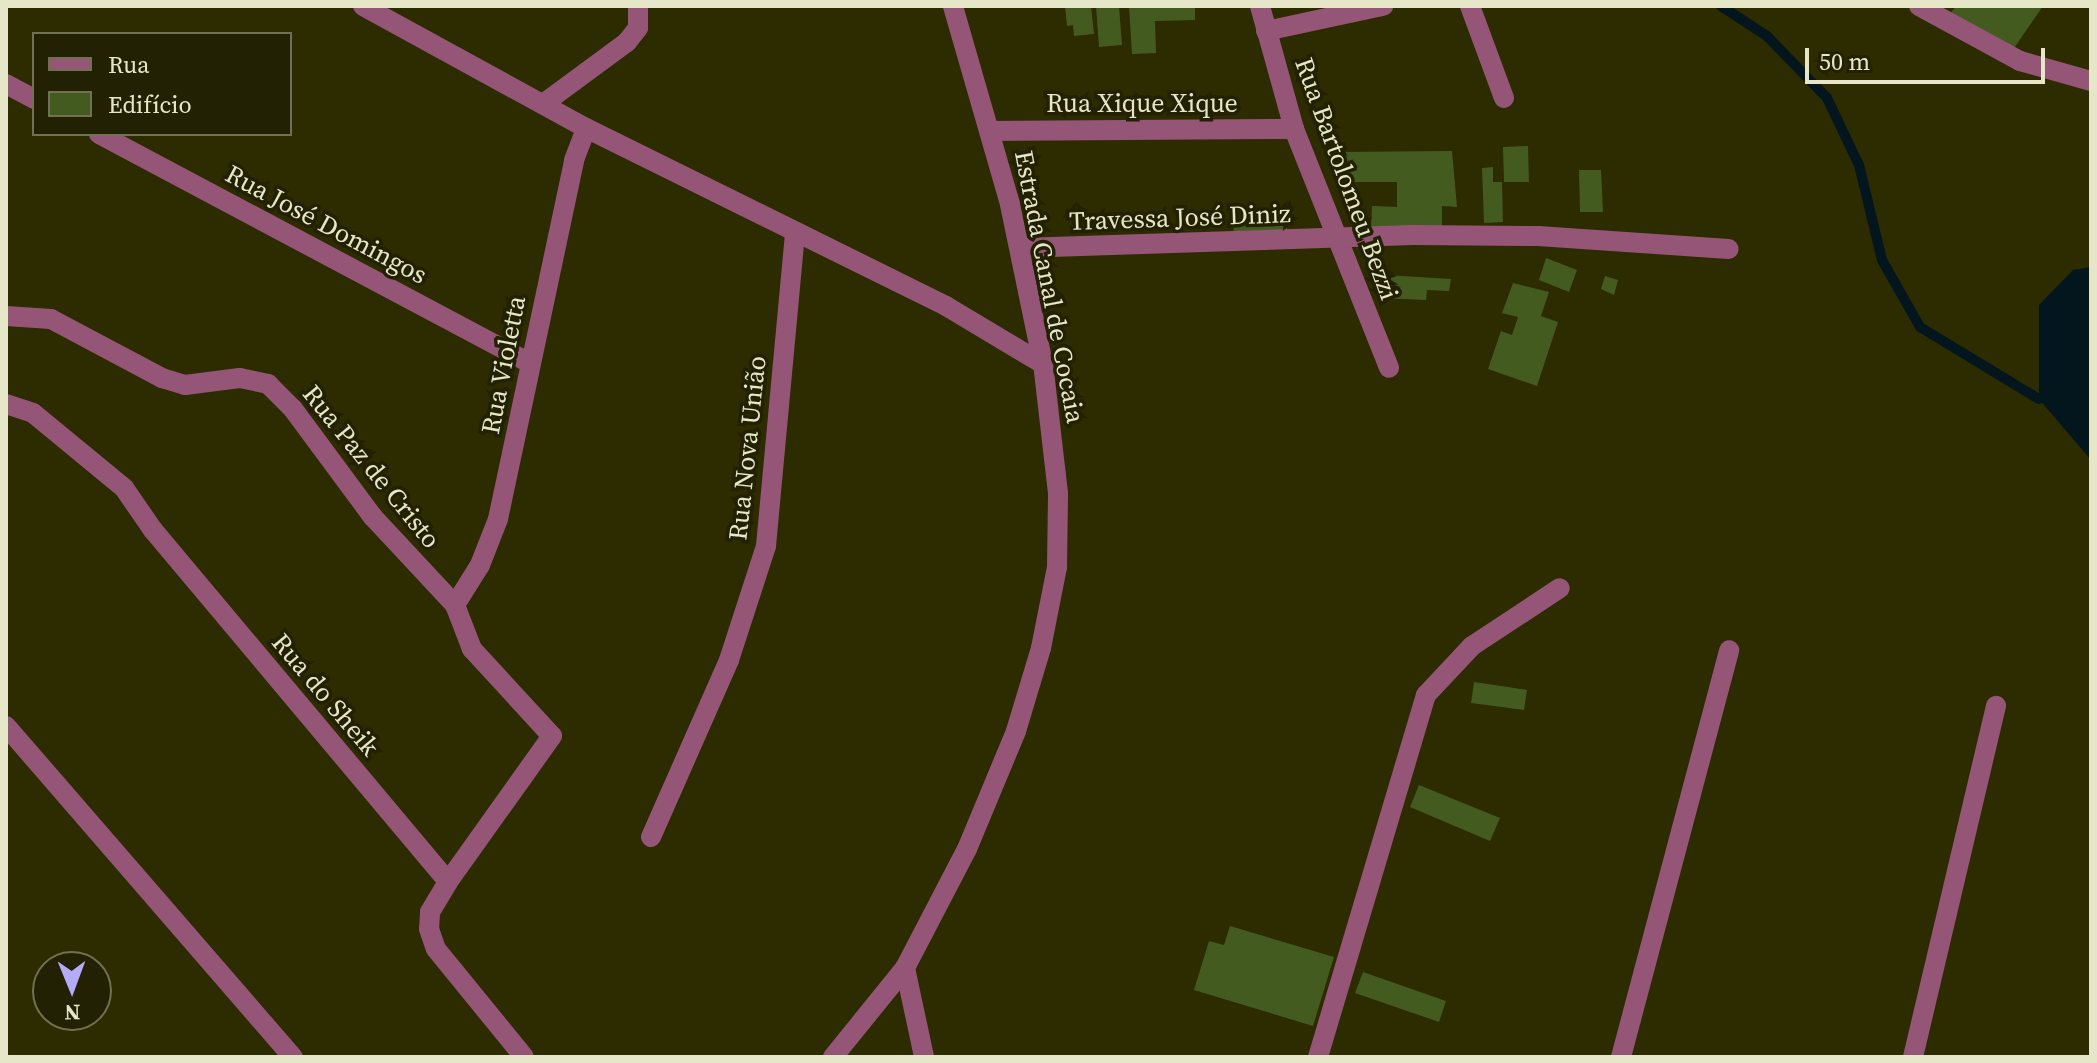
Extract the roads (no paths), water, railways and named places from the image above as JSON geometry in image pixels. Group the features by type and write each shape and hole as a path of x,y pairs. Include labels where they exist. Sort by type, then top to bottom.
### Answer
{"street":[{"path":"363,6 586,128 795,235 946,306 1043,364"},
{"path":"543,104 627,42 638,28 638,6"},
{"name":"Estrada Canal de Cocaia","path":"833,1057 905,968 927,930 979,819 1016,731 1041,648 1057,567 1058,493 1043,364 1021,248 991,131 953,6"},
{"name":"Rua Bartolomeu Bezzi","path":"1260,6 1294,129 1340,238 1389,368"},
{"path":"1266,31 1383,6"},
{"path":"1470,6 1504,98"},
{"path":"1919,6 2020,61 2091,81"},
{"path":"6,84 32,98"},
{"name":"Rua Violetta","path":"455,605 480,565 498,519 574,160 586,128"},
{"name":"Rua Xique Xique","path":"991,131 1294,129"},
{"name":"Rua José Domingos","path":"103,136 529,363"},
{"name":"Rua Nova União","path":"651,837 729,660 766,546 795,235"},
{"name":"Travessa José Diniz","path":"1021,248 1340,238 1538,236 1729,249"},
{"name":"Rua Paz de Cristo","path":"6,316 51,319 162,378 185,385 240,378 268,384 293,409 373,517 455,605 472,649 552,736 448,882"},
{"name":"Rua do Sheik","path":"6,404 33,413 124,488 153,530 448,882"},
{"path":"1318,1057 1426,695 1472,646 1560,588"},
{"path":"1621,1057 1729,650"},
{"path":"1913,1057 1996,706"},
{"path":"6,726 293,1057"},
{"path":"448,882 430,912 429,929 436,949 524,1057"},
{"path":"905,968 924,1057"}],"water":[{"path":"2091,267 2091,460 2039,399 2039,305 2073,270"}],"waterway":[{"path":"1721,6 1767,36 1827,98 1859,165 1882,260 1920,327 2039,399"}]}
